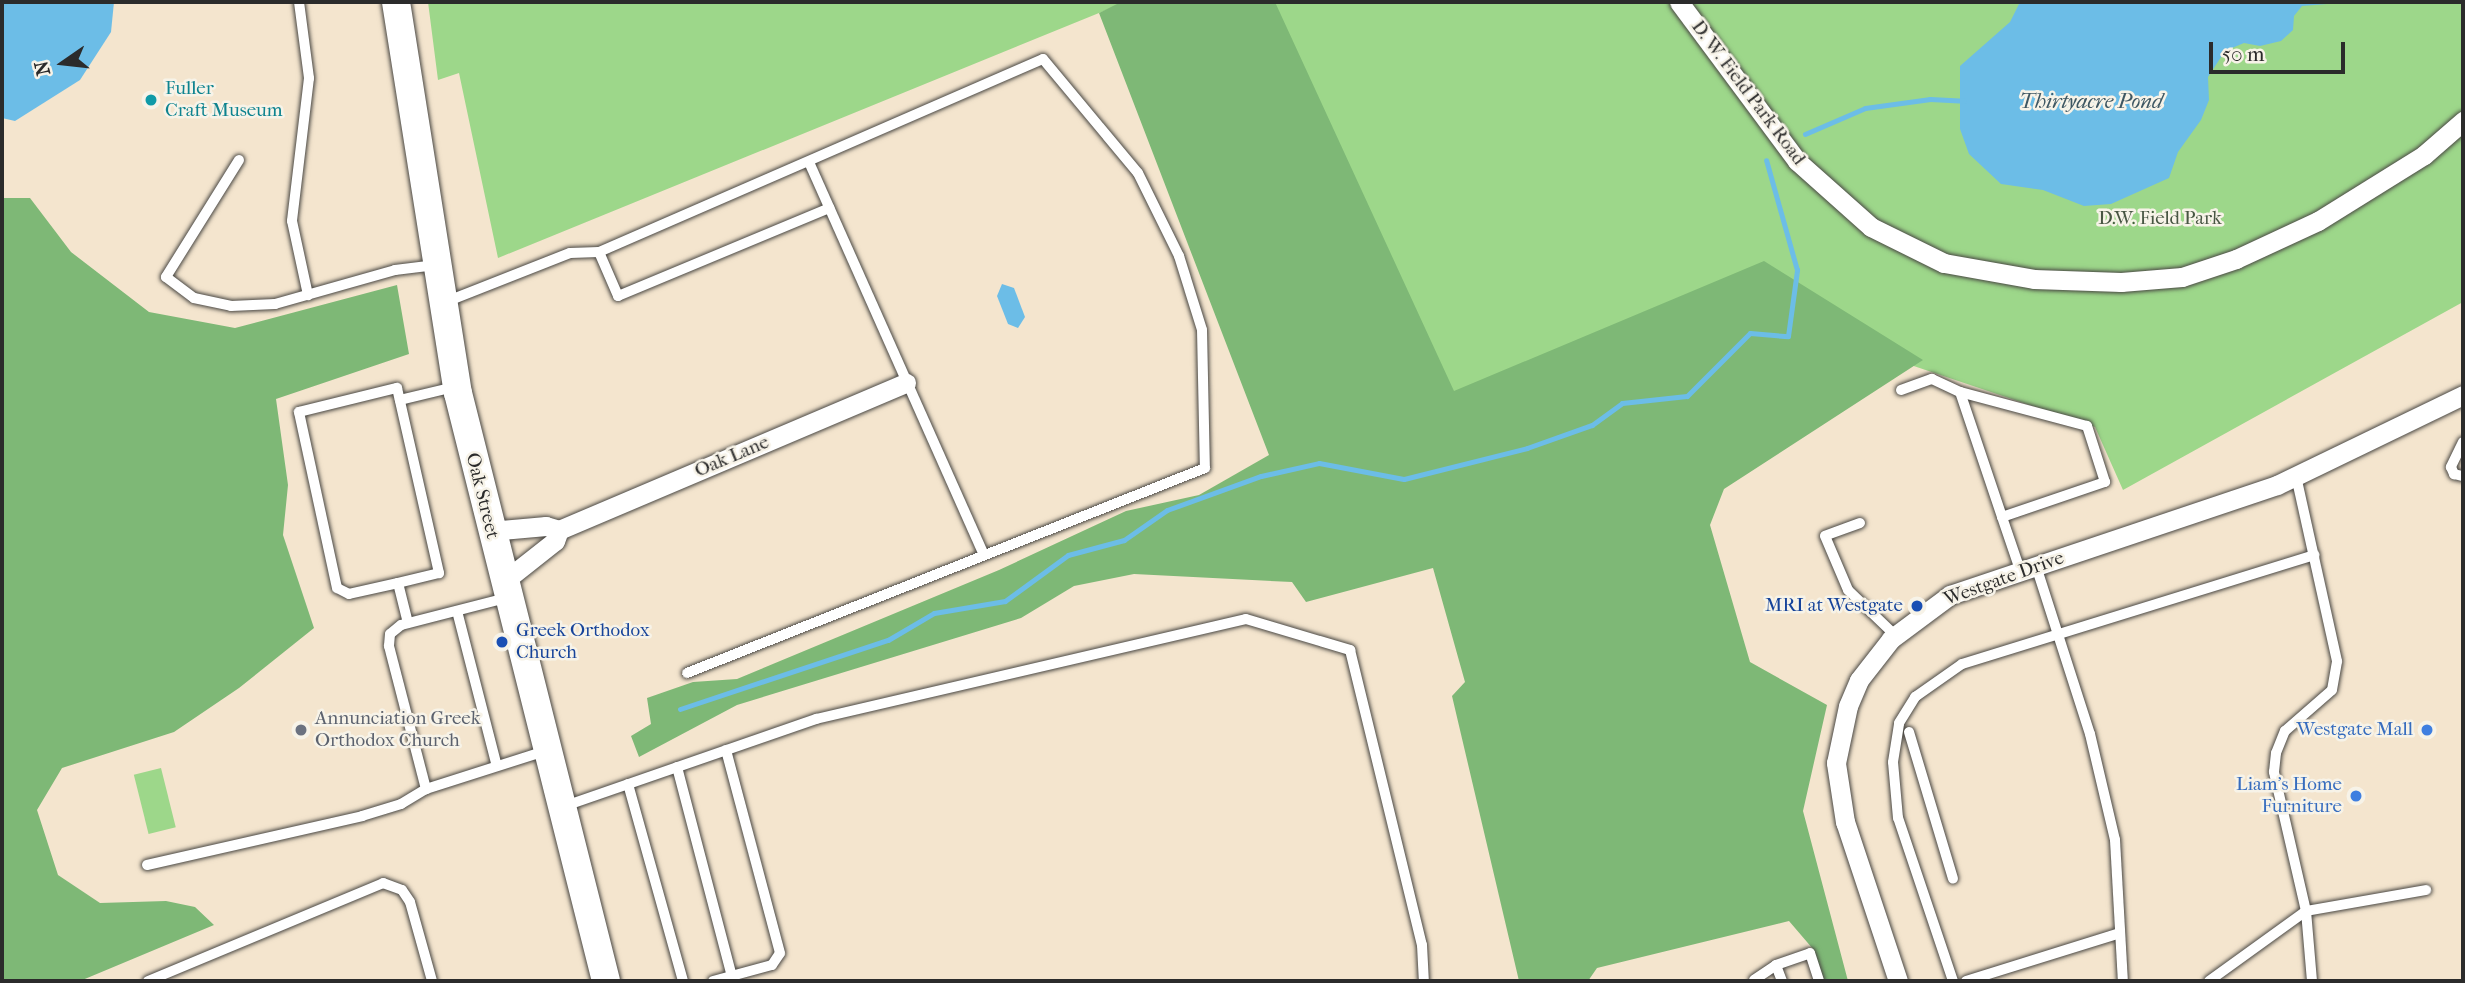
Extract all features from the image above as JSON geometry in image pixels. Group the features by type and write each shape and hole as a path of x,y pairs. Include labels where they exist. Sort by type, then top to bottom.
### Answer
{"main road":[{"name":"Oak Street","path":"396,2 440,303 457,386 490,531 606,981"}],"street":[{"name":"D. W. Field Park Road","path":"1679,2 1797,161 1871,227 1944,263 2034,279 2122,282 2182,277 2236,259 2318,221 2424,155 2463,121"},
{"name":"Oak Lane","path":"490,531 547,526 559,530 906,383"},
{"name":"Westgate Drive","path":"1898,981 1844,822 1836,763 1848,706 1859,680 1895,635 1950,595 2296,476 2463,395"},
{"name":"Oak Lane","path":"505,590 555,541 559,530"}],"lane":[{"path":"299,2 309,78 292,220 307,295"},
{"path":"440,303 463,298 570,253 599,252 1043,60 1138,173 1179,256 1202,330 1205,468 687,673"},
{"path":"239,160 166,277 194,298 231,306 307,295 395,270 434,265"},
{"path":"809,162 984,555"},
{"path":"599,252 618,296 829,208"},
{"path":"1900,390 1932,379 1960,392 2087,426 2105,482 2002,517"},
{"path":"400,400 457,386"},
{"path":"397,388 439,573 398,583 349,594 337,589 299,412 397,388"},
{"path":"1960,392 2002,517 2058,633 2090,734 2115,840 2123,981"},
{"path":"2463,442 2451,467 2454,474 2463,476"},
{"path":"2296,476 2337,661 2332,690 2286,731 2274,772 2306,911 2312,981"},
{"path":"1860,523 1825,536 1848,590 1895,635"},
{"path":"1953,981 1898,818 1893,762 1899,723 1915,697 1937,678 1962,664 2315,555"},
{"path":"398,583 408,623"},
{"path":"426,789 388,640 395,628 457,611 505,590"},
{"path":"457,611 496,763"},
{"path":"561,808 816,719 1246,618 1317,637 1350,650 1422,945 1424,981"},
{"path":"1909,732 1953,879"},
{"path":"713,981 772,965 779,953 726,750"},
{"path":"148,865 362,816 401,804 426,789 496,763 546,751"},
{"path":"677,767 733,976"},
{"path":"628,783 683,981"},
{"path":"148,981 383,883 402,890 410,902 432,981"},
{"path":"2209,981 2306,911 2426,890"},
{"path":"1966,981 2120,933"},
{"path":"1753,981 1776,965 1810,953 1819,981"},
{"path":"1776,965 1782,981"}],"green space":[{"path":"428,2 1126,2 498,258 459,73 438,80"},
{"path":"1121,2 1275,2 1454,391 1764,261 1923,360 1724,489 1710,525 1750,662 1827,705 1803,811 1848,981 1824,981 1813,949 1789,921 1597,968 1588,981 1519,981 1452,696 1465,682 1433,568 1306,602 1292,582 1134,574 1074,586 1021,618 737,705 639,757 631,736 651,724 647,698 693,682 737,679 999,570 1126,511 1199,495 1269,455 1099,13"},
{"name":"D.W. Field Park","path":"1263,2 2463,2 2463,302 2123,490 2095,427 1884,356 1448,406"},
{"path":"2,198 30,198 71,252 149,312 235,328 397,285 409,354 276,399 288,485 283,535 314,628 239,688 174,732 62,768 37,810 58,875 100,903 166,901 195,907 214,925 80,981 2,981"},
{"path":"161,768 176,827 149,834 134,775"}],"water":[{"path":"2,2 114,2 111,32 80,80 15,121 2,118"},
{"name":"Thirtyacre Pond","path":"2020,2 2352,2 2302,6 2294,16 2293,30 2281,41 2260,46 2244,43 2225,51 2208,77 2209,100 2201,120 2178,152 2169,178 2111,204 2084,206 2043,190 2001,184 1969,154 1960,129 1960,66 2010,22"},
{"path":"1002,284 1014,288 1025,317 1018,328 1008,324 997,296"}],"waterway":[{"path":"1805,134 1865,108 1930,99 1964,101"},
{"path":"680,709 888,640 934,613 1005,601 1068,555 1124,540 1167,510 1261,476 1319,463 1404,479 1527,448 1592,425 1622,403 1687,396 1750,333 1788,336 1797,270 1766,160"}],"place":[{"name":"Fuller Craft Museum","path":"151,100"},
{"name":"MRI at Westgate","path":"1917,606"},
{"name":"Greek Orthodox Church","path":"502,642"},
{"name":"Annunciation Greek Orthodox Church","path":"301,730"},
{"name":"Westgate Mall","path":"2427,730"},
{"name":"Liam's Home Furniture","path":"2356,796"}]}
